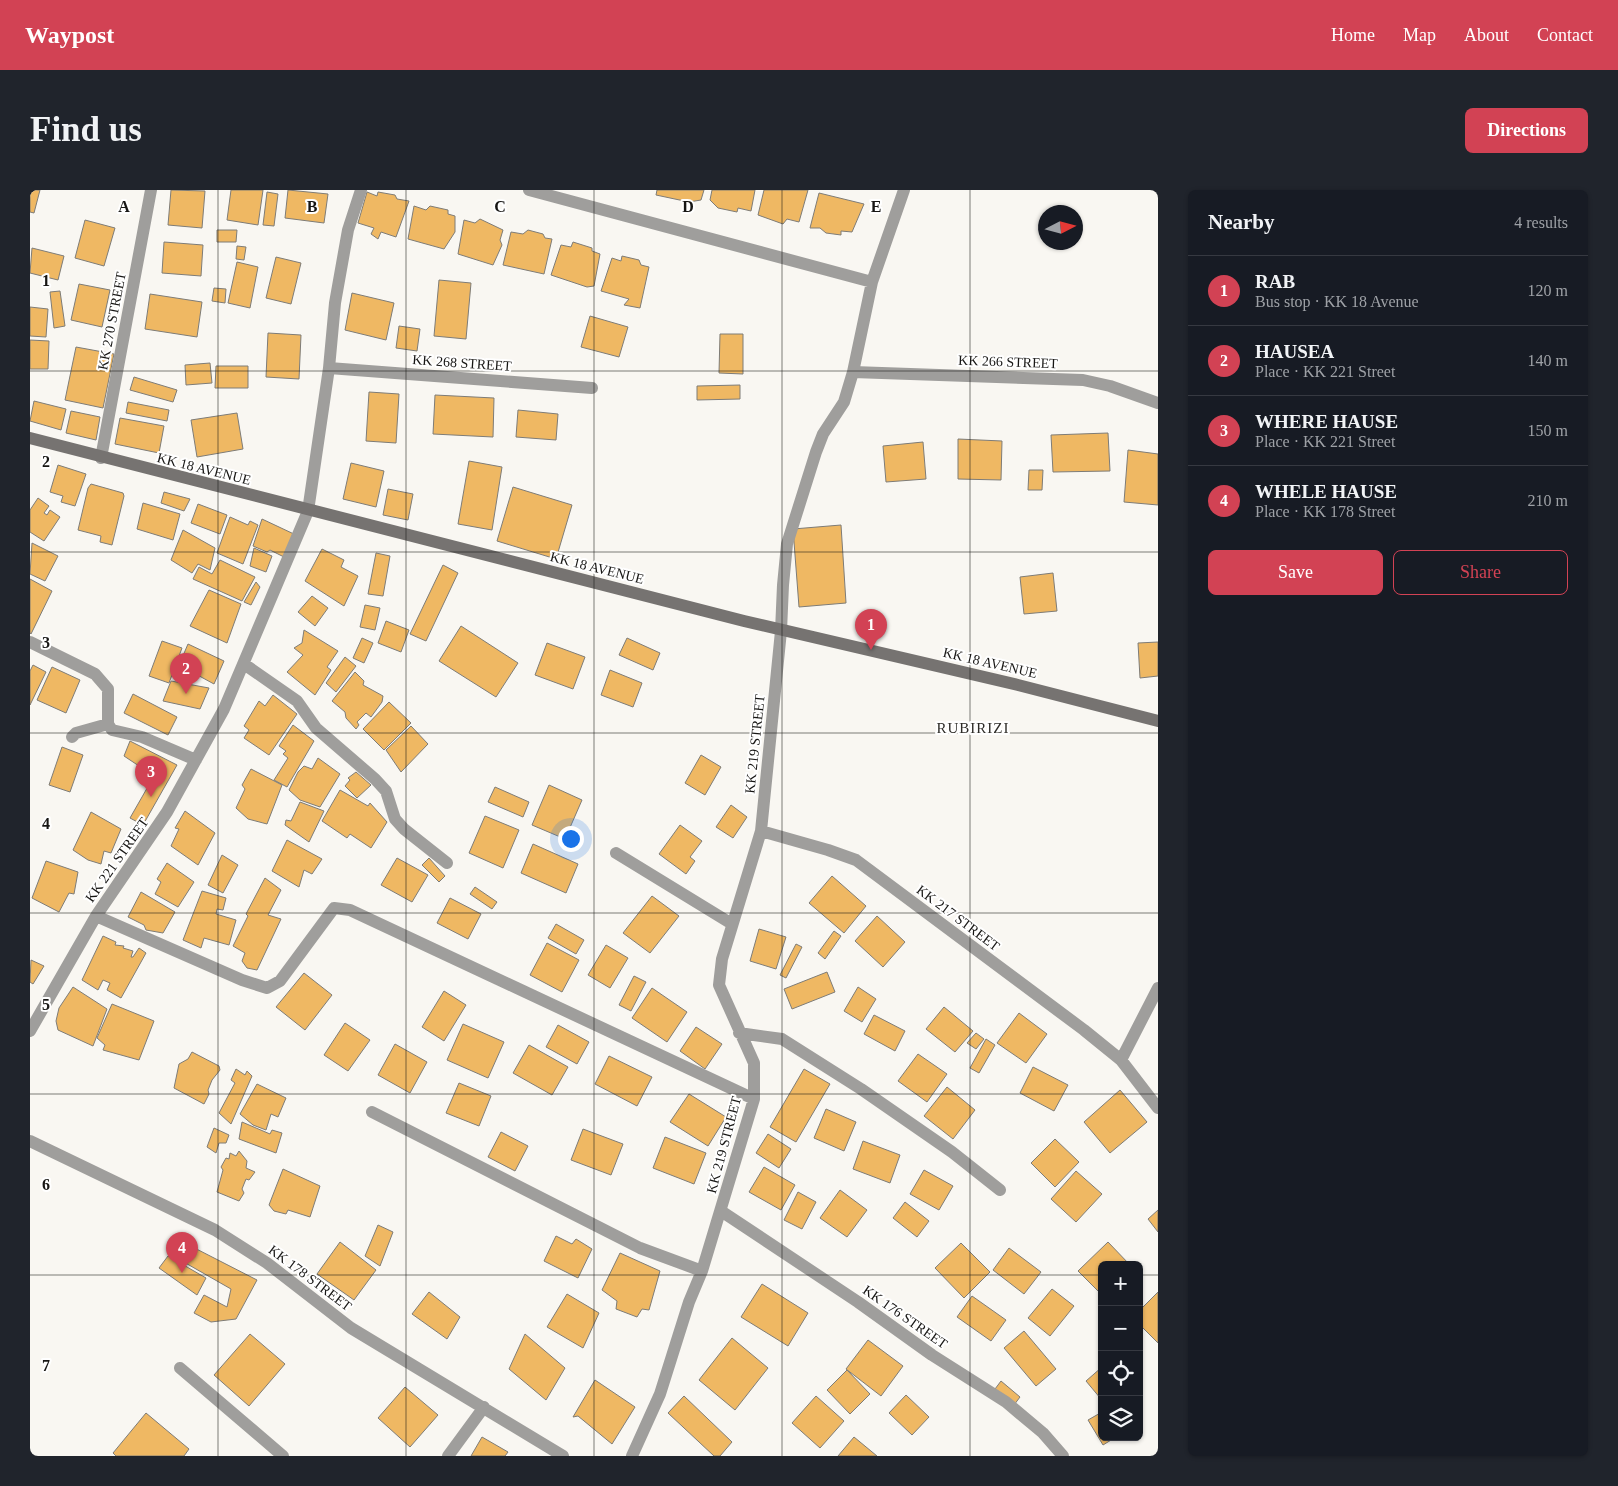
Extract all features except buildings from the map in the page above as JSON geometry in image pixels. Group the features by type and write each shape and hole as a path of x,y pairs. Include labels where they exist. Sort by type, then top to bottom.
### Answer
{"main road":[{"name":"KK 18 AVENUE","path":"30,438 101,458 782,631 1018,685 1158,721"}],"street":[{"name":"KK 270 STREET","path":"101,458 151,190"},
{"path":"308,511 329,368 338,285 348,230 361,190"},
{"path":"529,190 872,282"},
{"path":"782,631 783,585 787,544 823,434 844,402 854,372 872,282 904,190"},
{"name":"KK 268 STREET","path":"329,368 592,388"},
{"name":"KK 266 STREET","path":"854,372 1083,380 1110,386 1158,403"},
{"name":"KK 221 STREET","path":"30,1031 96,916 151,838 224,709 308,511"},
{"name":"KK 219 STREET","path":"632,1456 660,1394 684,1318 722,1211 754,1099 754,1063 719,985 722,959 762,831 782,631"},
{"path":"30,642 95,674 108,689 108,724 112,730 142,737 196,760"},
{"path":"244,664 297,701 316,728 375,779 386,791 395,819 404,829 447,863"},
{"path":"72,737 76,733 108,724"},
{"name":"KK 217 STREET","path":"762,831 856,860 1084,1030 1121,1060 1158,1108"},
{"path":"616,853 732,924"},
{"path":"96,916 242,980 267,988 280,981 334,908 350,910 754,1099"},
{"path":"1121,1060 1158,988"},
{"path":"739,1033 782,1039 861,1089 952,1152 1000,1190"},
{"path":"372,1112 640,1248 702,1271"},
{"name":"KK 178 STREET","path":"30,1141 215,1230 267,1263 351,1328 563,1456"},
{"name":"KK 176 STREET","path":"722,1211 858,1302 932,1355 1006,1402 1043,1433 1063,1456"},
{"path":"180,1368 283,1456"},
{"path":"448,1456 484,1407"}],"place":[{"name":"RAB","path":"871,650"},
{"name":"HAUSEA","path":"186,694"},
{"name":"WHERE HAUSE","path":"151,797"},
{"name":"WHELE HAUSE","path":"182,1273"}],"district":[{"name":"RUBIRIZI","path":"973,728"}]}
